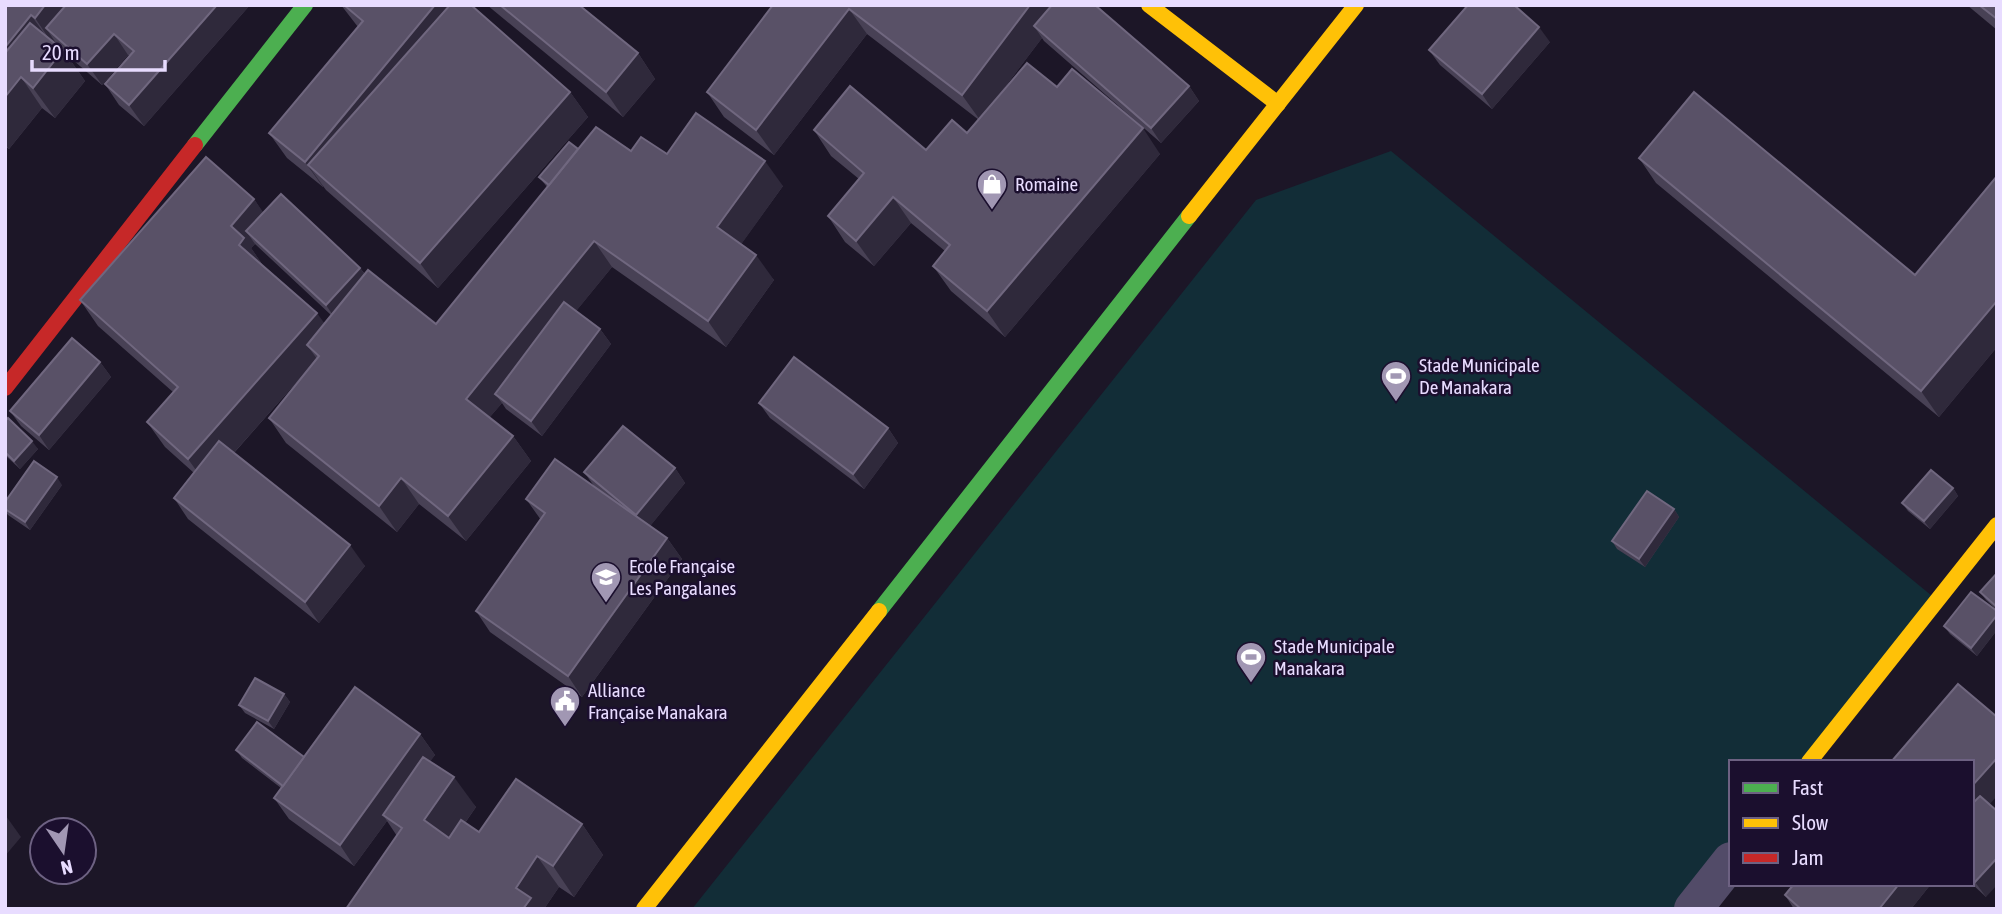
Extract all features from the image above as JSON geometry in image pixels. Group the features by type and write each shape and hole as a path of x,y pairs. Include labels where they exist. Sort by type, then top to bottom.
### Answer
{"main road":[{"path":"5,388 305,5"},
{"path":"1149,5 1278,104"},
{"path":"644,909 1356,5"},
{"path":"1811,760 1997,525"}],"street":[{"path":"1693,909 1729,864"}],"shaded area":[{"name":"Stade Municipale De Manakara","path":"1391,151 1943,605 1815,760 1729,760 1729,864 1692,909 692,909 1256,200"}],"building":[{"path":"5,5 45,5 35,18 31,15 6,46"},
{"path":"66,5 217,5 129,105 105,84 134,51 114,34 87,64 46,28"},
{"path":"344,5 435,5 305,162 269,133 363,21"},
{"path":"450,5 471,5 570,92 420,263 308,165"},
{"path":"500,5 579,5 638,53 606,92"},
{"path":"773,5 1030,5 962,95 849,9 756,130 707,92"},
{"path":"1052,5 1095,5 1189,86 1151,128 1034,26"},
{"path":"1468,5 1514,5 1539,27 1482,94 1429,50"},
{"path":"1979,5 1997,5 1997,19"},
{"path":"30,23 63,50 33,88 21,77 5,97 5,52"},
{"name":"Romaine","path":"1027,63 1057,87 1072,69 1143,128 987,311 933,266 950,245 893,197 856,241 828,216 864,173 814,130 850,86 926,150 952,120 967,133"},
{"path":"1694,92 1915,275 1997,176 1997,301 1921,391 1639,158"},
{"path":"696,113 765,161 717,227 756,255 708,321 594,241 466,399 513,436 448,516 401,478 379,506 269,418 319,356 307,345 368,270 436,324 596,127 631,151 641,137 667,154"},
{"path":"569,142 578,149 549,185 539,177"},
{"path":"206,157 254,199 231,226 244,238 239,245 317,313 188,459 147,422 178,387 80,300"},
{"path":"281,194 360,268 326,305 246,231"},
{"path":"564,302 600,329 531,421 495,394"},
{"path":"72,338 100,362 39,435 10,411"},
{"path":"794,357 888,428 853,474 759,403"},
{"path":"8,418 32,441 14,461 5,452 5,421"},
{"path":"623,426 675,468 636,515 584,472"},
{"path":"219,441 350,545 305,602 174,498"},
{"path":"555,459 667,538 568,676 476,611 545,513 526,499"},
{"path":"34,461 57,477 25,522 5,509 5,502"},
{"path":"1931,470 1953,488 1924,521 1902,503"},
{"path":"1647,491 1674,509 1639,559 1612,541"},
{"path":"1997,573 1997,607 1980,592"},
{"path":"1971,592 1997,611 1997,615 1971,648 1944,626"},
{"path":"255,678 284,694 268,721 239,705"},
{"path":"1958,684 1997,717 1997,758 1974,784 1974,760 1893,760"},
{"path":"355,687 420,734 340,845 274,798"},
{"path":"257,722 304,757 283,786 236,750"},
{"path":"423,757 454,777 424,820 449,838 461,820 479,832 516,779 582,824 553,866 537,856 516,888 531,898 523,909 346,909 402,828 383,815"},
{"path":"1980,796 1997,811 1997,858 1975,882 1974,881 1974,802"},
{"path":"1792,886 1897,886 1879,909 1801,909 1785,895"}],"traffic: fast":[{"path":"195,145 305,5"},
{"path":"879,611 1189,216"}],"traffic: slow":[{"path":"1149,5 1278,104"},
{"path":"1189,216 1356,5"},
{"path":"1811,760 1997,525"},
{"path":"644,909 879,611"}],"traffic: jam":[{"path":"5,388 195,145"}],"place":[{"name":"Romaine","path":"992,211"},
{"name":"Stade Municipale De Manakara","path":"1396,403"},
{"name":"Ecole Française Les Pangalanes","path":"606,604"},
{"name":"Stade Municipale Manakara","path":"1251,684"},
{"name":"Alliance Française Manakara","path":"565,728"}]}
